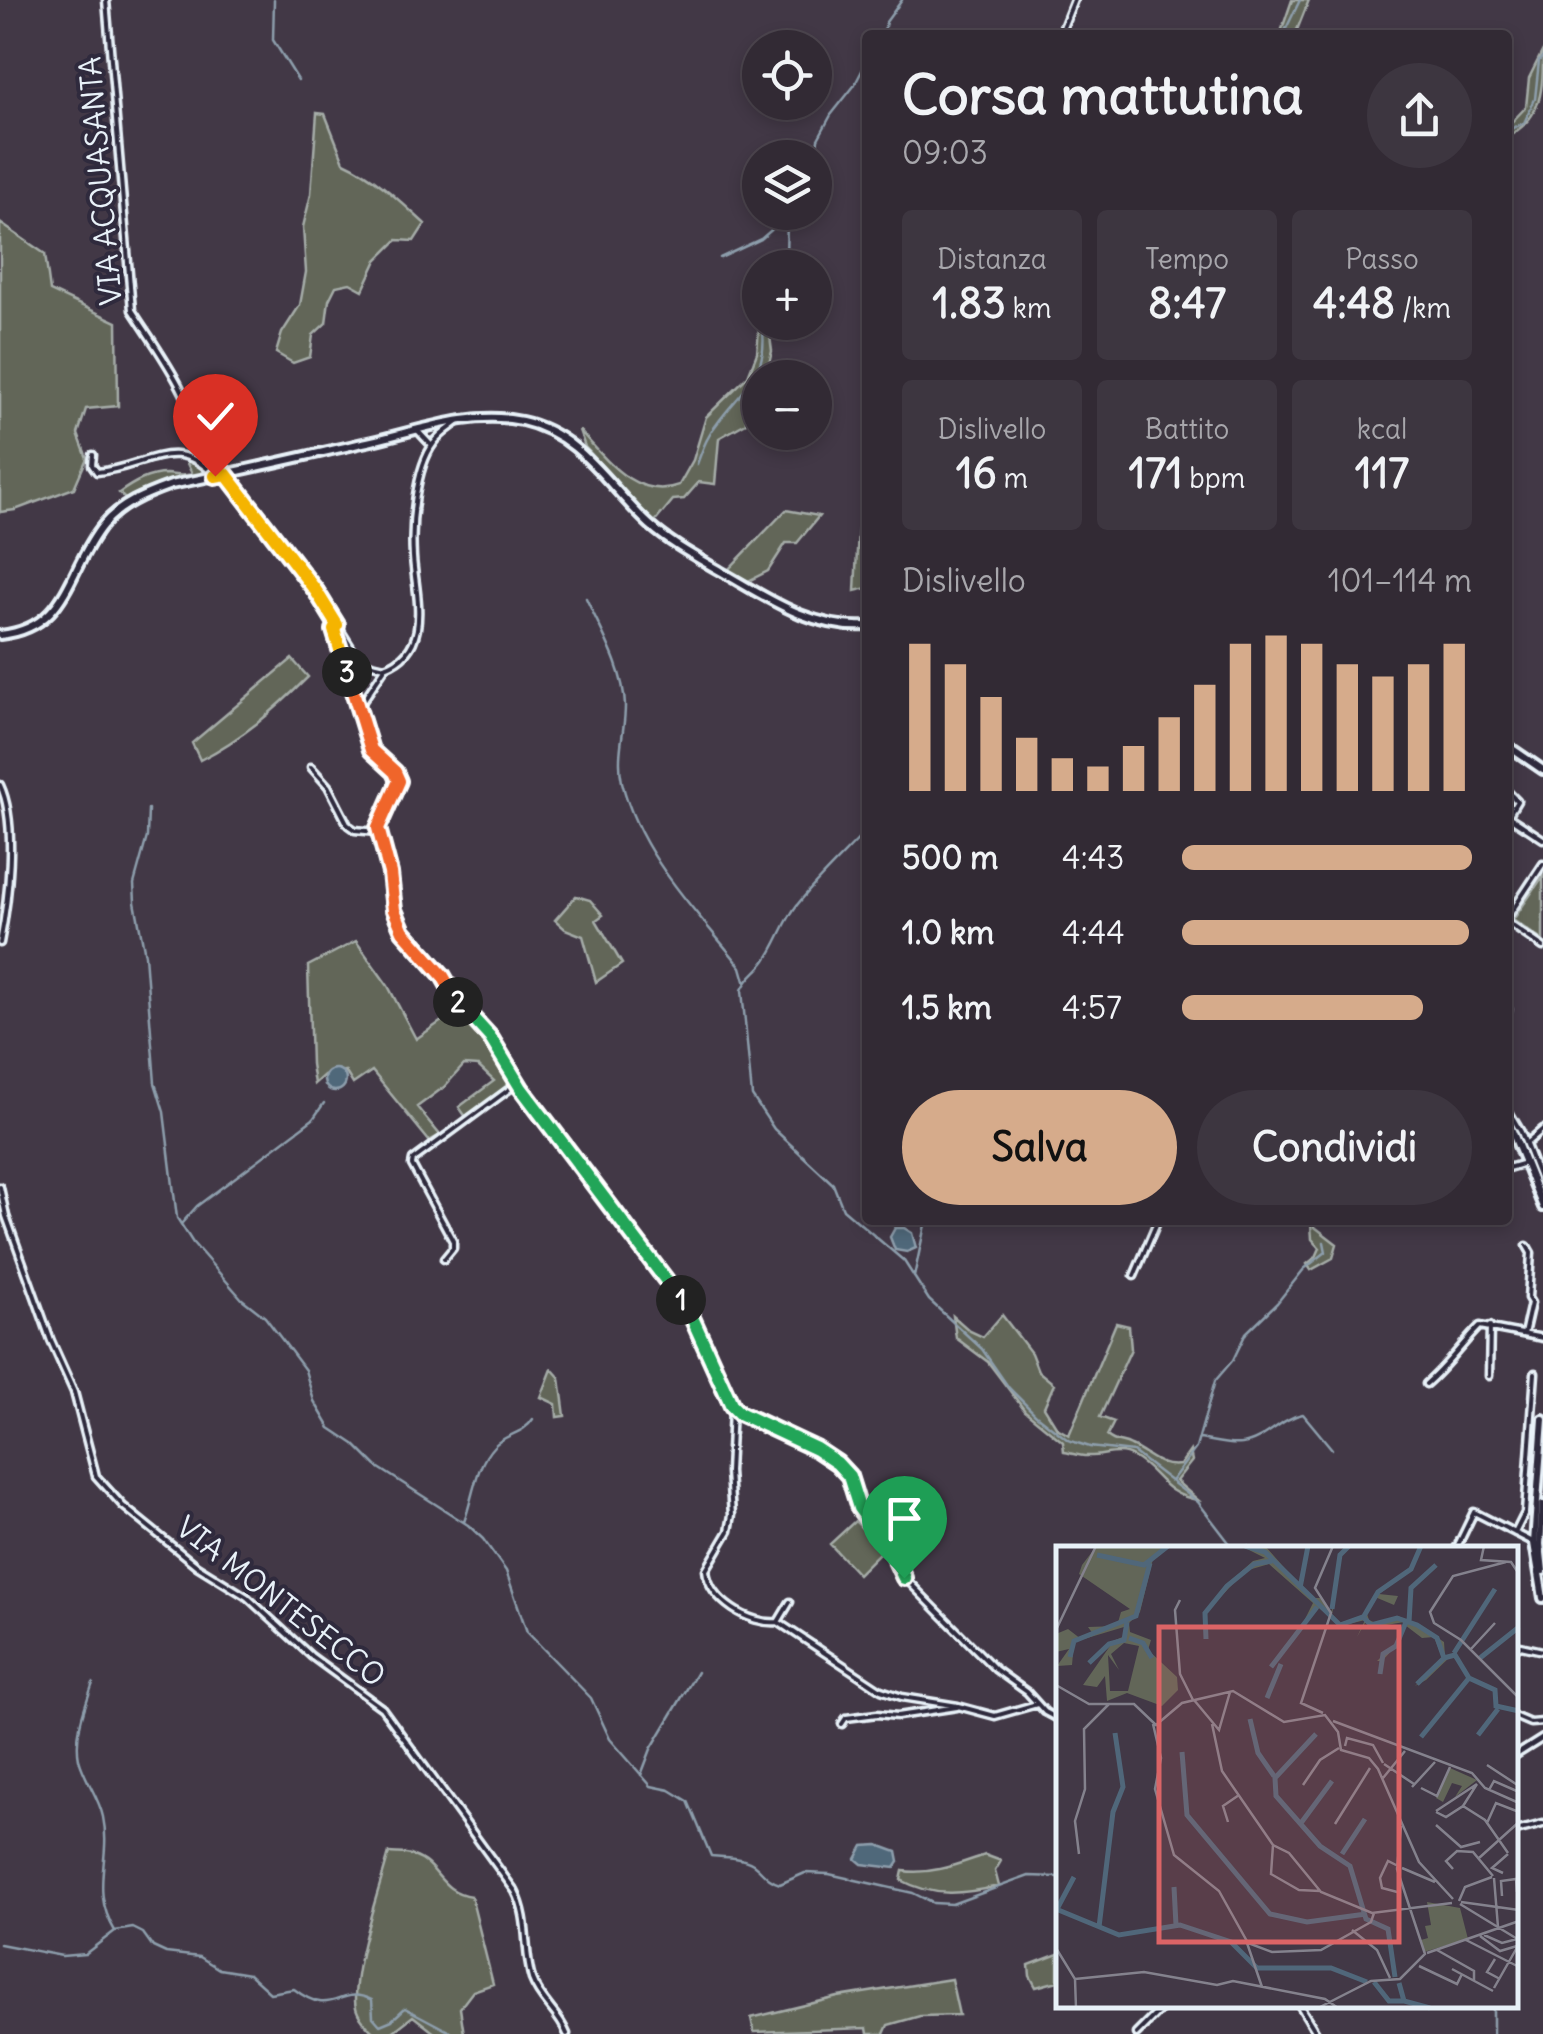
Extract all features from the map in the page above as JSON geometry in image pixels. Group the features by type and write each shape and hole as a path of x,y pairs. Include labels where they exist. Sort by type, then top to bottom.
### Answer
{"main road":[{"path":"0,635 28,630 46,618 64,595 102,526 112,515 147,494 474,418 508,419 540,426 561,436 650,525 700,560 804,616 862,626"},
{"path":"1512,749 1543,770"},
{"path":"1512,1130 1543,1208"},
{"path":"1543,1419 1537,1543 1543,1598"},
{"path":"1543,1506 1537,1543 1543,1571"}],"street":[{"name":"VIA ACQUASANTA","path":"106,0 132,310 157,348 201,434 201,461"},
{"path":"1062,30 1074,0"},
{"path":"433,442 458,422"},
{"path":"357,710 385,667 404,656 420,612 413,552 418,484 435,427"},
{"path":"417,431 433,442"},
{"path":"93,455 92,465 97,472 179,453 201,461 215,476"},
{"path":"226,474 316,591 364,662 385,667"},
{"path":"337,625 334,630 371,750 395,772 399,781 380,818 378,832 390,873 394,910 403,931 490,1037 689,1311 732,1406 837,1463 849,1476 859,1508 893,1554 904,1578 995,1668 1056,1718"},
{"path":"312,767 328,786 348,825 355,830 378,832"},
{"path":"0,785 10,845 0,943"},
{"path":"1512,819 1543,838"},
{"path":"1512,914 1543,864"},
{"path":"1512,923 1543,947"},
{"path":"444,1259 453,1248 453,1241 412,1165 413,1160 519,1082"},
{"path":"1512,1118 1543,1188"},
{"path":"1526,1144 1543,1129"},
{"path":"1512,1167 1526,1162"},
{"name":"VIA MONTESECCO","path":"0,1187 6,1216 74,1392 96,1476 123,1506 167,1542 247,1597 311,1656 382,1708 516,1892 525,1919 534,1984 564,2027 564,2034"},
{"path":"1134,1276 1156,1225"},
{"path":"1524,1334 1530,1303 1531,1253 1527,1246"},
{"path":"1426,1384 1480,1326 1543,1338"},
{"path":"1489,1376 1490,1326"},
{"path":"1515,1533 1525,1512 1535,1373"},
{"path":"732,1406 732,1515 706,1575 719,1597 747,1617 764,1623 778,1622 882,1690 902,1697 995,1716 1037,1704"},
{"path":"1457,1546 1474,1512 1537,1543"},
{"path":"778,1622 790,1602"},
{"path":"1518,1645 1543,1652"},
{"path":"848,1668 851,1661"},
{"path":"842,1724 846,1718 954,1710 958,1706"},
{"path":"1518,1718 1530,1723 1543,1722"},
{"path":"1518,1754 1543,1738"},
{"path":"1518,1830 1543,1824"},
{"path":"1136,2034 1161,2009"},
{"path":"1302,2009 1317,2034"}],"green space":[{"path":"1292,0 1309,0 1297,30 1282,30"},
{"path":"1543,50 1539,100 1528,120 1512,134 1512,122 1526,107 1529,78"},
{"path":"317,113 325,114 344,162 377,182 425,224 414,241 397,240 377,260 363,290 350,283 336,286 329,300 326,323 313,335 310,357 293,363 276,353 282,333 300,305 306,272 303,227 311,194"},
{"path":"0,223 45,254 50,291 117,322 118,406 86,409 78,434 87,458 74,488 0,512"},
{"path":"758,340 770,340 770,360 754,360"},
{"path":"742,382 742,425 719,438 715,484 699,482 684,499 673,500 654,523 585,447 579,430 623,474 649,487 663,488 679,485 693,460 706,417"},
{"path":"178,455 192,458 208,472 159,484 126,500 119,493 153,476 192,474 185,459"},
{"path":"786,510 819,516 797,543 786,543 768,571 748,581 728,570"},
{"path":"862,527 862,589 855,591 858,530"},
{"path":"292,659 308,677 257,723 200,760 192,743"},
{"path":"1543,876 1543,941 1513,920"},
{"path":"576,896 590,900 603,915 596,920 622,964 596,982 583,936 555,920"},
{"path":"356,941 388,986 416,1039 459,1009 491,1040 515,1080 466,1117 459,1107 494,1081 478,1066 464,1065 444,1087 417,1107 440,1135 429,1141 372,1071 353,1084 345,1071 324,1075 314,1084 308,966"},
{"path":"1311,1225 1337,1244 1333,1258 1311,1270 1307,1264 1320,1248 1312,1239"},
{"path":"1002,1315 1031,1353 1038,1371 1054,1384 1044,1407 1057,1428 1069,1435 1116,1323 1129,1326 1131,1349 1100,1417 1114,1422 1107,1436 1166,1465 1180,1465 1190,1451 1192,1461 1176,1481 1198,1500 1176,1493 1127,1454 1087,1456 1064,1452 1063,1442 1025,1411 988,1362 956,1338 953,1316 983,1337"},
{"path":"552,1369 560,1378 565,1416 557,1417 556,1404 541,1397"},
{"path":"855,1521 883,1549 858,1574 830,1544"},
{"path":"389,1853 422,1860 445,1884 471,1896 493,1984 473,1991 460,2008 464,2034 436,2034 413,2016 390,2034 374,2033 357,2010 359,1965"},
{"path":"985,1855 1001,1861 995,1871 999,1886 949,1893 925,1890 901,1880 903,1871 935,1870"},
{"path":"1056,1955 1056,1982 1036,1987 1029,1965"},
{"path":"951,1979 959,2015 920,2016 888,2025 884,2034 868,2034 867,2028 754,2032 751,2018 838,1997"}],"water":[{"path":"335,1069 343,1072 343,1088 335,1091 327,1088 324,1080 327,1072"},
{"path":"895,1228 912,1233 916,1248 907,1252 895,1250 890,1237"},
{"path":"878,1845 897,1852 899,1862 895,1868 862,1864 856,1859 863,1846"}],"waterway":[{"path":"274,0 273,40 298,80"},
{"path":"884,30 902,0"},
{"path":"1285,30 1300,0"},
{"path":"1512,128 1524,123 1535,99 1539,61 1543,56"},
{"path":"818,140 862,71"},
{"path":"720,258 771,230"},
{"path":"786,250 787,230"},
{"path":"697,464 712,431 754,377 764,340"},
{"path":"586,598 611,651 624,692 620,772 630,808 655,857 741,967 745,981"},
{"path":"148,809 147,837 134,884 135,902 145,955 155,1083 164,1112 177,1218 193,1243 242,1299 265,1317 305,1370 314,1401 330,1428 376,1466 468,1525 483,1539 506,1571 527,1632 591,1698 610,1739 651,1786 670,1790 688,1801 711,1856 749,1862 780,1884 805,1873 829,1874 913,1893 933,1903 952,1904 1029,1876 1056,1877"},
{"path":"862,835 797,905 766,960 742,990 752,1096 774,1129 833,1184 843,1209 904,1261 929,1300 982,1349 1009,1388 1036,1415 1068,1440 1133,1452 1198,1502 1232,1546"},
{"path":"182,1223 197,1206 313,1119 324,1103"},
{"path":"914,1277 925,1225"},
{"path":"1172,1480 1196,1448 1215,1381 1233,1360 1246,1333 1304,1269 1326,1252 1324,1242"},
{"path":"1199,1439 1242,1444 1303,1414 1332,1449"},
{"path":"464,1522 488,1454 533,1419"},
{"path":"641,1775 651,1749 697,1672"},
{"path":"93,1683 81,1720 78,1750 103,1817 103,1901 115,1931"},
{"path":"0,1944 62,1956 85,1954 115,1931 133,1928 143,1933 153,1947 166,1953 200,1957 219,1969 249,1974 270,1993 294,1989 319,2002 361,1996 372,2000 373,2017 380,2025 405,2008 454,2034"},
{"path":"1493,2009 1493,2034"}],"route":[{"path":"215,476 226,474 316,591 337,625 334,630 371,750 395,772 399,781 378,828 390,873 394,910 403,931 490,1037 521,1088 689,1311 732,1406 837,1463 849,1476 859,1508 893,1554 904,1578"}]}
